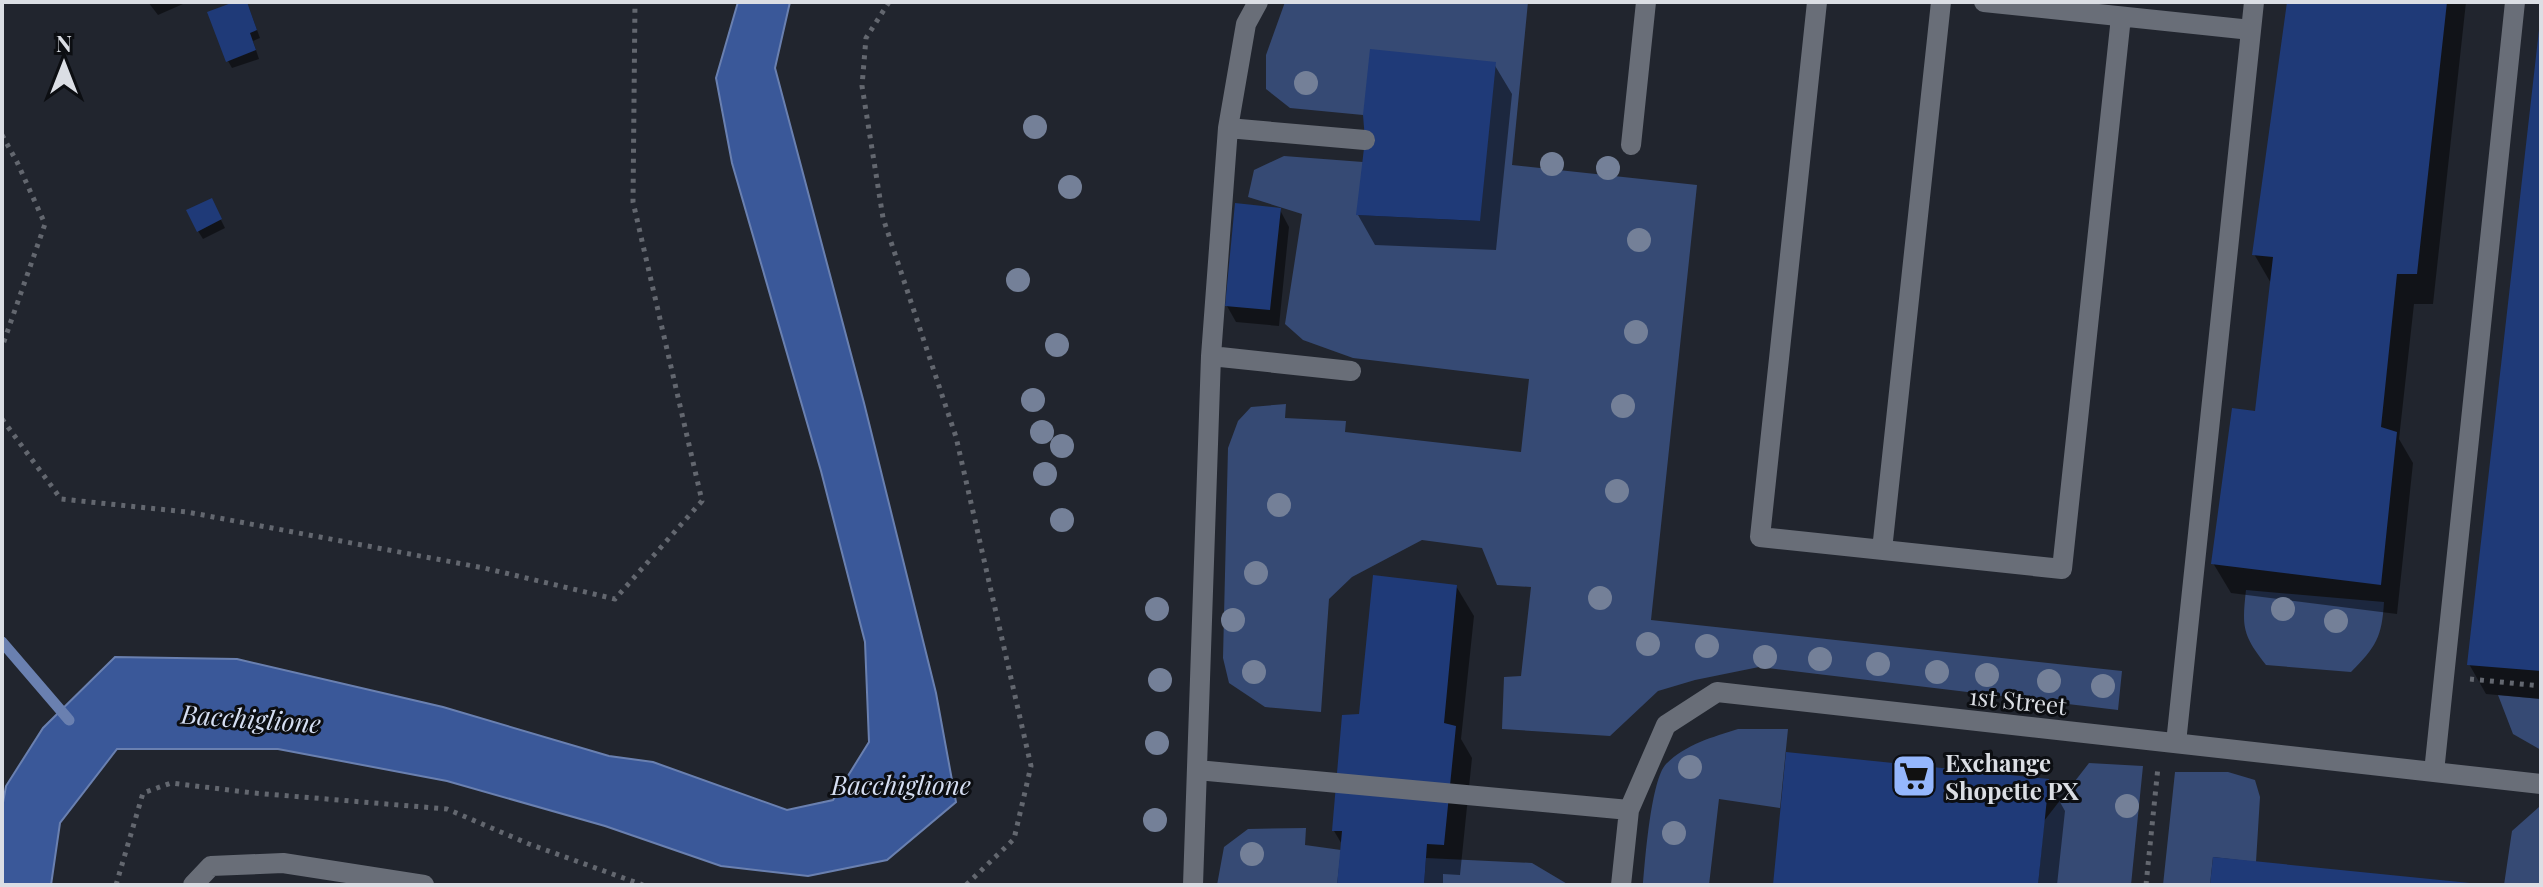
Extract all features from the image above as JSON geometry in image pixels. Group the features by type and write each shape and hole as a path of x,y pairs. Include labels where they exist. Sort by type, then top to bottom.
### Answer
{"lane":[{"path":"1193,885 1211,356 1228,128 1246,24 1258,2"},
{"path":"1631,145 1646,2"},
{"path":"1817,2 1760,537 2062,569 2121,17"},
{"path":"1882,550 1941,2"},
{"path":"1984,2 2251,30"},
{"path":"2168,742 2254,2"},
{"path":"2434,772 2515,2"},
{"path":"1228,128 1365,140"},
{"path":"1211,356 1351,371"},
{"name":"1st Street","path":"1621,885 1629,810 1666,725 1717,692 2541,784"},
{"path":"1197,770 1629,810"},
{"path":"193,885 211,866 283,863 424,885"}],"path":[{"path":"2,419 61,499 187,512 484,568 615,599 702,501 633,202 635,2"},
{"path":"889,2 866,38 862,86 883,218 956,437 1031,766 1014,839 966,885"},
{"path":"2,135 45,224 2,347"},
{"path":"2444,676 2541,686"},
{"path":"2146,885 2168,742"},
{"path":"116,885 143,793 171,783 447,809 529,844 643,885"}],"shaded area":[{"path":"1285,2 1528,2 1512,165 1697,185 1651,620 2122,671 2118,710 1759,667 1658,691 1610,736 1502,729 1504,677 1521,676 1531,587 1497,585 1482,548 1422,540 1352,577 1329,599 1321,712 1265,707 1229,683 1223,658 1228,448 1238,421 1251,407 1286,404 1285,418 1346,421 1345,432 1521,452 1529,379 1353,358 1303,340 1285,324 1302,214 1248,197 1254,170 1284,156 1363,162 1357,215 1479,221 1363,115 1290,108 1266,89 1266,55"},
{"path":"2246,590 2384,602 2382,624 2372,648 2351,672 2266,665 2246,630"},
{"path":"2498,695 2541,699 2541,750 2513,734"},
{"path":"1738,729 1788,729 1780,808 1719,799 1709,885 1643,885 1656,786 1666,764 1691,746"},
{"path":"2089,763 2143,766 2131,885 2038,885 2044,821"},
{"path":"2175,772 2228,772 2255,780 2260,797 2256,862 2213,857 2210,885 2163,885"},
{"path":"2539,807 2541,885 2504,885 2512,831"},
{"path":"1306,828 1305,845 1341,850 1337,885 1217,885 1224,847 1248,829"},
{"path":"1426,858 1532,863 1569,885 1424,885"}],"water":[{"name":"Bacchiglione","path":"738,2 790,2 775,68 864,403 936,693 956,802 887,860 808,876 721,866 605,826 447,781 278,749 117,749 60,823 51,885 2,885 2,808 6,786 43,728 115,657 237,659 443,707 609,756 653,762 787,810 833,800 869,742 865,642 821,471 732,163 716,78"}],"building":[{"path":"234,2 247,2 257,30 250,33 256,50 226,62 207,12"},
{"path":"2287,2 2447,2 2417,274 2397,274 2381,427 2397,432 2381,585 2211,564 2232,408 2255,411 2273,257 2252,255"},
{"path":"2541,30 2541,671 2467,665"},
{"path":"1370,49 1496,62 1480,221 1356,215 1365,140 1363,115"},
{"path":"212,198 222,219 197,232 186,210"},
{"path":"1235,203 1281,208 1270,310 1225,306"},
{"path":"1373,575 1457,585 1444,723 1456,726 1444,845 1427,844 1424,885 1337,885 1342,831 1332,831 1342,715 1359,714"},
{"path":"1786,752 2049,779 2038,885 1773,885"},
{"path":"2213,857 2470,883 2470,885 2210,885"}],"waterway":[{"path":"2,642 69,720"}],"place":[{"name":"Exchange Shopette PX","path":"1914,776"}]}
